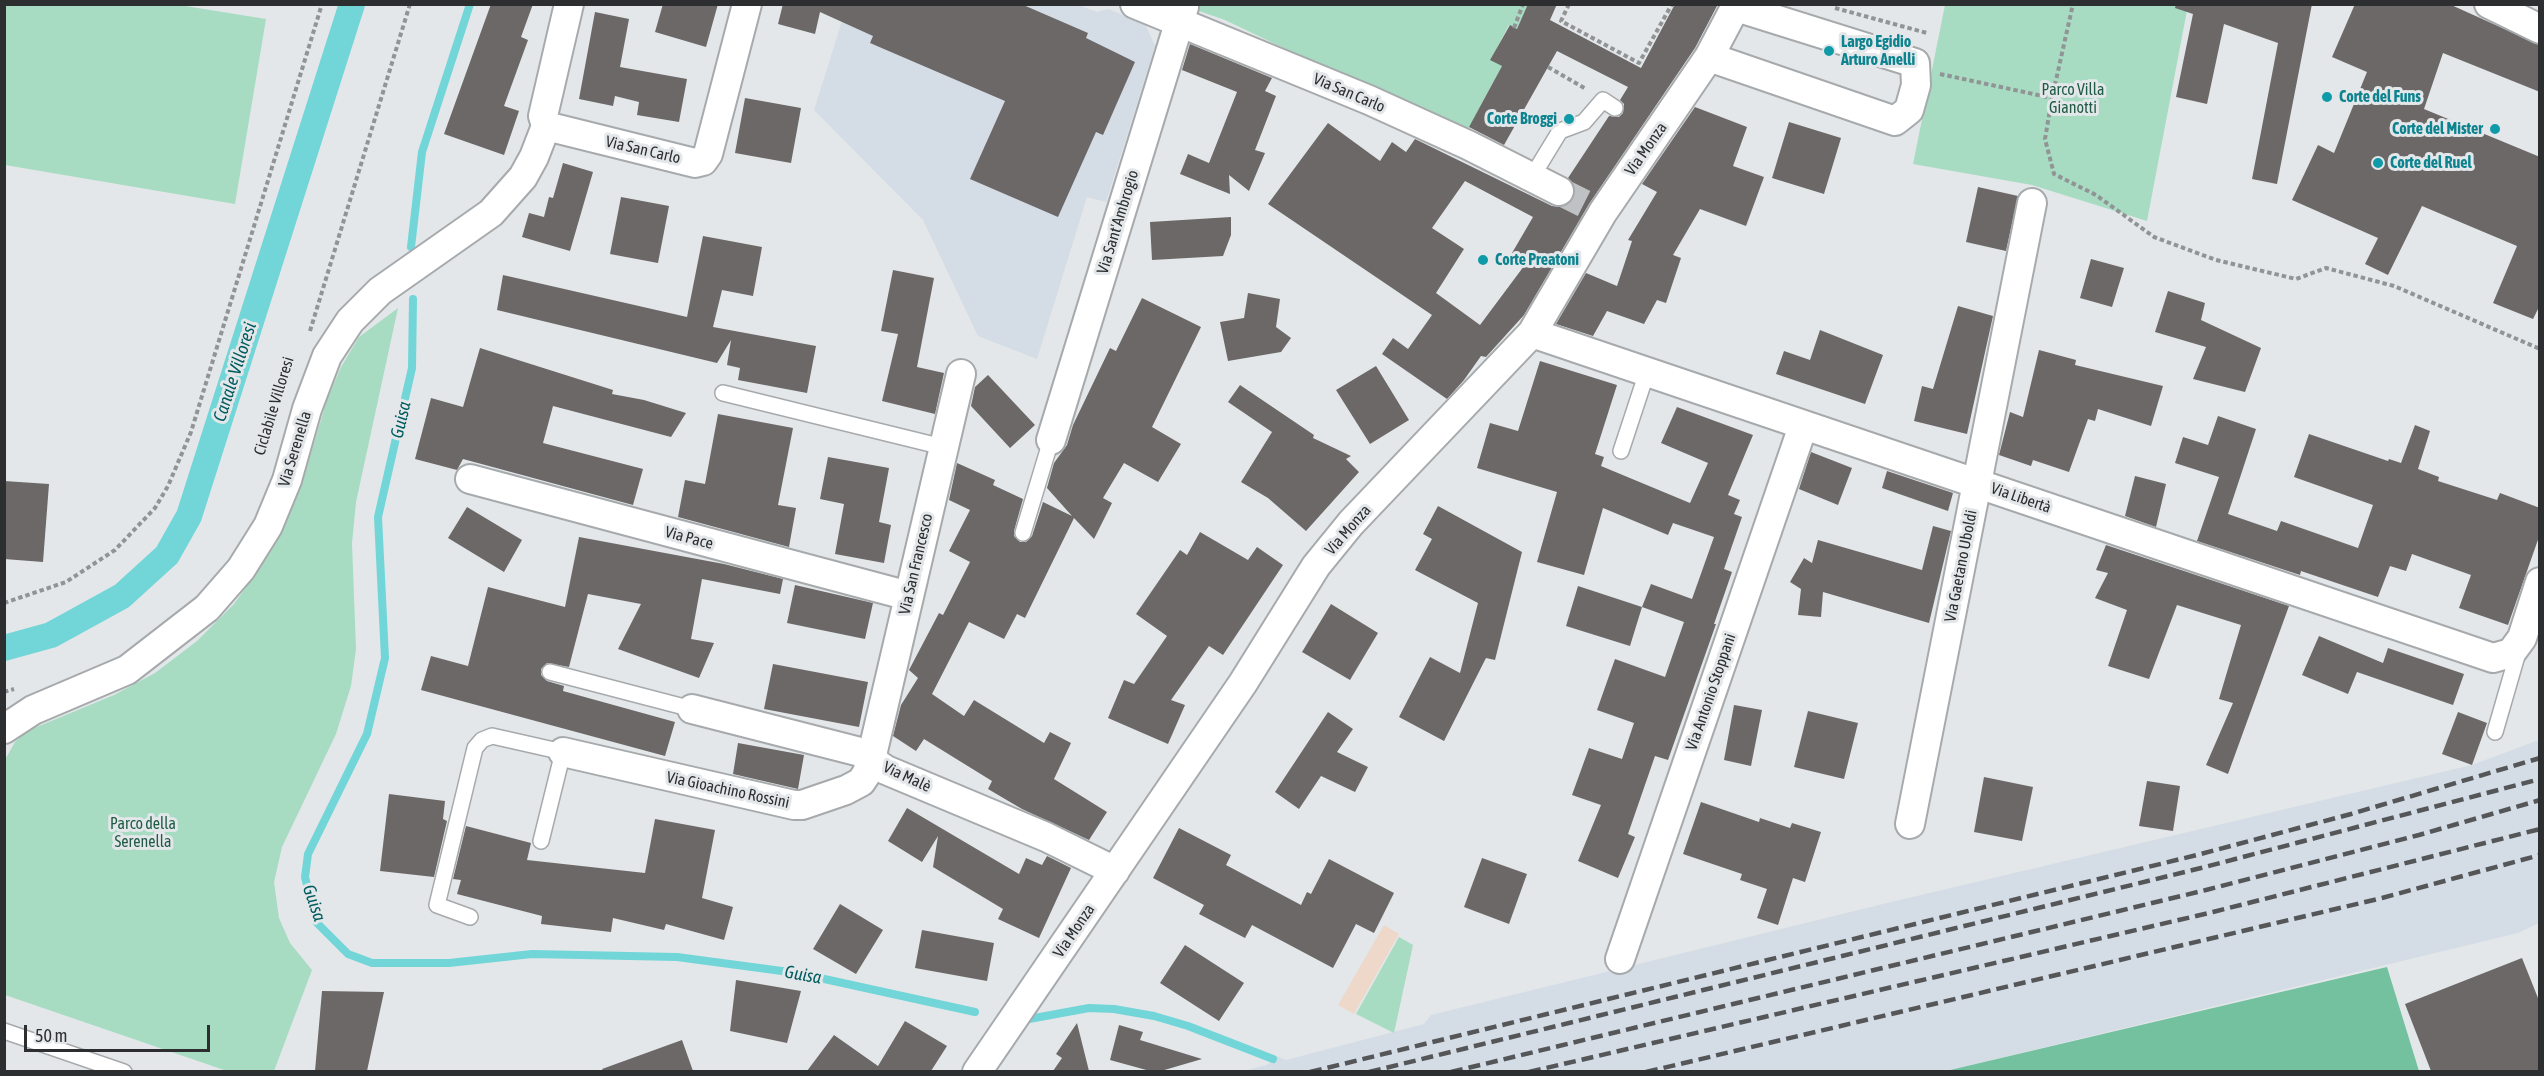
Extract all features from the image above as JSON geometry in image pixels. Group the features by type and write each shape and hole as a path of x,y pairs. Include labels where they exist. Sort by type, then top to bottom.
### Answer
{"street":[{"path":"546,126 543,116 568,4"},
{"name":"Via San Carlo","path":"546,126 695,163 703,161 708,154 747,4"},
{"name":"Via San Carlo","path":"1135,4 1182,14 1468,145 1559,191"},
{"path":"2489,4 2540,29"},
{"path":"1709,57 1895,121 1909,110 1916,85 1915,63 1736,6"},
{"name":"Via Monza","path":"977,1071 1243,683 1316,566 1351,523 1532,333 1600,211 1653,130 1709,57 1736,6"},
{"name":"Via Sant'Ambrogio","path":"1051,440 1182,14"},
{"name":"Via Serenella","path":"4,729 33,710 127,670 207,608 241,569 268,526 287,480 307,409 327,356 350,321 380,291 492,213 523,177 534,157 546,126"},
{"name":"Via Gaetano Uboldi","path":"1910,824 2032,203"},
{"name":"Via Libertà","path":"1532,333 2493,658 2517,645"},
{"name":"Via San Francesco","path":"872,755 961,374"},
{"name":"Via Antonio Stoppani","path":"1620,959 1803,426"},
{"name":"Via Pace","path":"470,479 909,596"},
{"path":"2517,645 2540,582"},
{"name":"Via Malè","path":"692,709 872,755 877,764 886,770 1046,837 1115,871"},
{"name":"Via Gioachino Rossini","path":"563,752 777,803 802,805 846,790 861,782 867,773 872,755"}],"lane":[{"path":"1538,167 1560,131 1584,122 1609,104"},
{"path":"1621,451 1647,372"},
{"path":"723,393 943,447"},
{"path":"1023,533 1051,440"},
{"path":"2496,732 2517,645"},
{"path":"550,672 692,709"},
{"path":"470,917 437,905 475,748 482,740 492,736 563,752 541,842"},
{"path":"4,1031 124,1071"}],"path":[{"path":"4,603 66,582 98,561 136,530 155,508 168,486 192,432 322,4"},
{"path":"308,335 410,4"},
{"path":"1569,4 1561,21 1639,63 1672,4"},
{"path":"2073,4 2045,139 2054,174 2096,195 2154,237 2216,260 2296,279 2326,268 2394,286 2540,349"},
{"path":"1514,28 1526,5"},
{"path":"1831,7 1927,33"},
{"path":"1915,63 1954,79 2052,98"},
{"path":"1548,67 1609,104"},
{"path":"4,692 24,687"}],"shaded area":[{"path":"847,5 1078,5 1097,12 1108,9 1145,24 1155,46 1106,202 1087,197 1037,359 978,336 923,220 814,110"},
{"path":"2539,740 2539,923 2518,933 1946,1071 1239,1072 1267,1065 1277,1056 1286,1060 1424,1024 1431,1015 1883,904 2472,765"},
{"path":"1384,925 1399,934 1354,1014 1338,1005"}],"green space":[{"path":"1194,4 1528,5 1517,29 1509,25 1491,59 1502,66 1465,135 1225,20 1193,9"},
{"path":"4,5 179,5 266,19 235,204 5,165"},
{"name":"Parco Villa Gianotti","path":"1945,5 2188,5 2147,221 2032,185 1913,164"},
{"name":"Parco della Serenella","path":"398,308 356,502 352,543 356,649 351,686 336,734 282,847 274,882 279,918 290,943 312,970 274,1071 227,1071 5,995 6,758 15,742 27,731 114,695 155,673 197,641 234,604 257,572 282,528 302,483 327,400 341,367 359,337"},
{"path":"1399,937 1413,945 1394,1033 1356,1014"},
{"path":"2387,967 2419,1071 1946,1071"}],"building":[{"path":"491,4 533,4 521,37 528,40 504,106 519,111 504,155 444,134"},
{"path":"663,4 718,4 706,47 655,32"},
{"path":"783,4 1021,4 1088,33 1086,38 1135,62 1103,135 1096,132 1058,217 970,179 1005,101 870,43 873,36 820,12 815,34 778,24"},
{"path":"1528,4 1557,4 1550,20 1641,68 1675,4 1718,4 1695,48 1589,204 1524,315 1486,357 1481,356 1447,399 1382,354 1393,338 1408,349 1432,315 1268,204 1328,123 1380,161 1392,142 1406,152 1415,139 1552,206 1560,207 1568,204 1575,191 1568,178 1609,116 1619,117 1623,113 1624,104 1620,100 1628,87 1557,51 1504,145 1469,127 1502,66 1490,60 1510,25 1517,29","holes":["1465,181 1533,217 1512,253 1527,262 1480,325 1436,293 1464,249 1432,228"]},
{"path":"2176,4 2312,4 2277,184 2252,179 2278,43 2224,24 2207,104 2176,97 2193,14 2175,8"},
{"path":"2355,4 2449,4 2540,45 2540,92 2443,53 2424,109 2540,157 2540,305 2533,319 2493,303 2517,246 2422,206 2388,275 2365,264 2378,238 2292,200 2318,145 2334,153 2367,72 2332,57"},
{"path":"595,12 629,19 620,67 687,79 679,122 637,115 639,102 615,96 613,106 579,99"},
{"path":"1190,44 1272,78 1265,91 1276,96 1255,150 1265,153 1249,191 1229,175 1230,194 1180,174 1188,154 1209,163 1237,92 1182,70"},
{"path":"745,98 801,108 791,163 735,153"},
{"path":"1695,107 1747,127 1733,166 1764,177 1746,226 1700,209 1673,255 1681,258 1666,303 1657,300 1644,324 1607,311 1593,336 1556,324 1586,273 1617,286 1632,241 1628,240 1657,192 1642,184"},
{"path":"1789,122 1841,138 1824,194 1772,178"},
{"path":"563,163 593,172 570,251 522,237 529,213 544,217 549,197 553,198"},
{"path":"1978,187 2018,196 2006,251 1966,242"},
{"path":"621,197 669,206 658,263 610,254"},
{"path":"1231,217 1231,235 1223,256 1152,260 1150,222"},
{"path":"703,236 762,247 753,296 722,290 713,327 816,346 807,393 738,380 740,368 727,365 731,340 717,363 497,310 503,275 687,317"},
{"path":"2091,259 2124,268 2112,307 2080,298"},
{"path":"893,270 934,278 917,367 944,373 935,414 882,401 898,334 881,331"},
{"path":"2168,291 2205,303 2201,320 2261,348 2245,392 2193,379 2206,347 2155,332"},
{"path":"1248,293 1280,299 1276,327 1291,338 1281,352 1228,361 1220,322 1244,318"},
{"path":"1142,298 1201,327 1152,427 1181,444 1158,482 1124,463 1103,498 1112,503 1094,539 1074,518 1025,618 1017,614 1004,639 969,622 932,694 964,716 974,700 1044,743 1050,732 1071,743 1054,779 1107,812 1089,840 1022,809 988,789 992,781 924,739 916,751 893,736 901,705 918,678 909,670 939,613 943,615 970,562 949,551 970,510 949,500 957,463 995,480 993,485 1023,499 1014,531 1014,536 1020,542 1026,542 1032,536 1043,502 1072,516 1047,488 1054,463 1067,445 1073,425 1110,348 1116,351"},
{"path":"1958,306 1993,316 1967,434 1914,421 1922,386 1933,389"},
{"path":"1820,330 1883,355 1865,404 1776,374 1784,351 1810,360"},
{"path":"480,348 613,390 612,394 644,400 686,413 671,437 553,406 543,443 643,469 633,505 463,459 457,470 415,459 431,398 463,407"},
{"path":"2039,350 2076,360 2075,365 2163,386 2151,426 2098,409 2095,421 2088,419 2069,472 2033,460 2031,466 1999,455 2010,412 2023,417"},
{"path":"1540,361 1617,385 1595,454 1604,457 1601,466 1690,503 1708,463 1661,443 1677,407 1753,435 1728,495 1740,500 1734,514 1742,517 1724,569 1732,572 1668,760 1655,756 1628,834 1635,837 1618,878 1578,861 1601,805 1572,795 1589,748 1622,759 1634,723 1597,710 1615,659 1665,677 1684,622 1642,607 1651,584 1692,599 1714,537 1673,523 1668,535 1603,508 1584,575 1537,562 1557,492 1477,468 1490,423 1518,431"},
{"path":"1376,366 1409,420 1370,444 1336,390"},
{"path":"988,375 1035,425 1010,448 971,406 975,387"},
{"path":"1240,385 1314,435 1313,438 1351,456 1346,459 1359,472 1306,531 1268,498 1241,482 1272,432 1228,402"},
{"path":"718,414 793,428 778,505 796,508 789,547 678,517 685,480 705,484"},
{"path":"2218,416 2256,429 2228,514 2277,531 2281,521 2358,548 2373,505 2294,477 2309,434 2388,461 2389,459 2401,463 2415,425 2430,431 2418,469 2439,477 2438,481 2497,500 2500,493 2540,508 2540,534 2508,625 2459,608 2471,575 2412,554 2406,571 2390,566 2378,597 2301,571 2300,575 2197,541 2219,477 2175,463 2183,437 2208,445"},
{"path":"1811,452 1852,468 1838,505 1799,489"},
{"path":"828,457 889,468 879,522 891,525 884,563 835,554 844,504 820,499"},
{"path":"1887,471 1953,493 1948,511 1882,488"},
{"path":"2135,476 2166,484 2156,527 2125,516"},
{"path":"4,481 49,484 43,562 4,559"},
{"path":"1438,506 1522,552 1495,660 1486,658 1444,741 1399,717 1430,657 1460,673 1478,603 1415,570 1432,539 1423,534"},
{"path":"467,507 522,540 504,572 448,538"},
{"path":"1933,526 1951,531 1929,623 1823,592 1821,617 1798,615 1801,589 1790,582 1804,558 1812,563 1818,540 1922,570"},
{"path":"1200,532 1248,560 1257,547 1283,565 1223,655 1209,646 1171,700 1185,705 1168,744 1108,718 1124,680 1134,684 1167,636 1136,614 1180,550 1187,555"},
{"path":"579,537 724,564 783,579 780,594 702,579 691,639 714,643 699,678 618,649 641,604 588,594 569,667 547,663 541,669 541,675 547,681 564,686 563,691 675,722 665,756 421,690 431,656 468,666 488,587 565,607"},
{"path":"2106,545 2289,606 2228,774 2206,765 2233,703 2219,699 2241,625 2177,605 2149,679 2108,666 2127,610 2095,598 2108,573 2096,570"},
{"path":"795,585 873,603 865,639 787,623"},
{"path":"1578,586 1642,607 1630,646 1566,626"},
{"path":"1331,604 1378,633 1350,680 1302,652"},
{"path":"2319,636 2383,663 2388,648 2464,674 2453,705 2357,672 2348,694 2302,675"},
{"path":"773,664 868,682 859,727 764,709"},
{"path":"1734,705 1762,710 1751,766 1724,760"},
{"path":"1808,711 1858,723 1844,779 1794,767"},
{"path":"1328,712 1353,729 1337,752 1368,767 1355,792 1321,776 1299,809 1275,792"},
{"path":"2458,712 2487,723 2472,765 2442,754"},
{"path":"738,743 804,755 798,789 733,774"},
{"path":"1984,777 2033,787 2022,841 1974,832"},
{"path":"2147,781 2180,786 2173,831 2139,826"},
{"path":"389,794 445,801 443,819 447,821 434,877 380,871"},
{"path":"1701,802 1759,822 1760,818 1790,828 1792,823 1821,832 1805,882 1793,878 1778,925 1757,918 1767,889 1740,880 1742,874 1683,854"},
{"path":"907,808 1019,874 1026,858 1042,865 1047,856 1071,868 1039,938 998,919 1003,909 933,867 938,836 922,862 888,841"},
{"path":"655,819 715,830 702,898 733,907 724,940 666,924 664,930 613,918 611,932 541,924 542,916 457,894 461,880 453,879 466,826 531,843 527,860 645,873"},
{"path":"1179,828 1231,855 1226,865 1301,905 1307,892 1311,894 1329,859 1394,893 1374,933 1356,924 1333,968 1252,925 1245,938 1199,914 1204,905 1153,878"},
{"path":"1482,858 1527,874 1509,924 1464,907"},
{"path":"840,904 883,930 856,974 813,949"},
{"path":"922,930 994,943 987,981 915,968"},
{"path":"1185,945 1244,983 1219,1021 1160,983"},
{"path":"2522,958 2540,1003 2540,1071 2431,1071 2405,1004"},
{"path":"736,980 801,991 787,1043 730,1031"},
{"path":"322,991 384,992 367,1071 315,1071"},
{"path":"905,1021 947,1046 931,1071 807,1071 834,1035 878,1066"},
{"path":"1077,1023 1089,1071 1053,1071 1062,1058 1056,1054"},
{"path":"1119,1025 1143,1032 1140,1040 1202,1059 1161,1071 1150,1071 1110,1060"},
{"path":"682,1040 693,1071 603,1071 602,1069"}],"waterway":[{"name":"Canale Villoresi","path":"4,648 51,635 122,596 167,555 189,516 352,4"},
{"name":"Guisa","path":"411,247 422,152 470,4"},
{"name":"Guisa","path":"413,299 412,368 378,517 385,658 367,734 308,854 305,877 316,922 348,954 372,963 449,963 532,954 677,957 797,973 975,1012"},
{"name":"Guisa","path":"1029,1019 1089,1008 1114,1009 1154,1016 1188,1026 1273,1059"}],"tunnel":[{"path":"1559,191 1597,210"}],"railway":[{"path":"1310,1072 2197,855 2351,814 2540,758"},
{"path":"1369,1072 2201,868 2540,779"},
{"path":"1451,1072 2206,890 2419,835 2540,800"},
{"path":"1529,1072 2213,912 2540,829"},
{"path":"1646,1072 2382,898 2540,855"}],"place":[{"name":"Largo Egidio Arturo Anelli","path":"1829,51"},
{"name":"Corte del Funs","path":"2327,97"},
{"name":"Corte Broggi","path":"1569,119"},
{"name":"Corte del Mister","path":"2495,129"},
{"name":"Corte del Ruel","path":"2378,163"},
{"name":"Corte Preatoni","path":"1483,260"}]}
